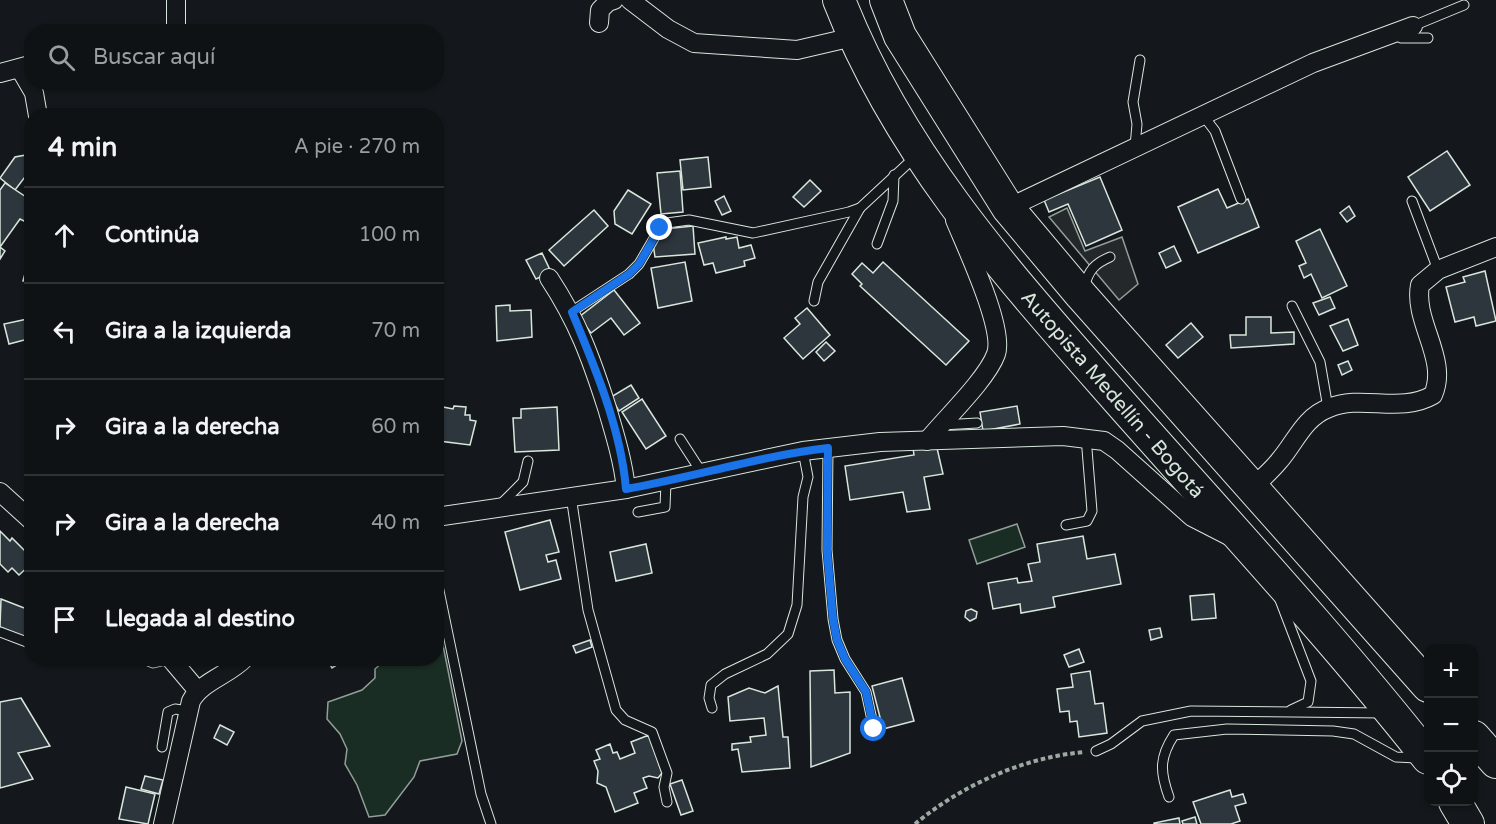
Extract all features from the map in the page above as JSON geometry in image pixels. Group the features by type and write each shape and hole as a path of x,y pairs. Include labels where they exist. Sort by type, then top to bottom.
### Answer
{"highway":[{"name":"Autopista Medellín - Bogotá","path":"839,0 861,57 918,154 947,196 1045,318 1247,546 1424,753"},
{"name":"Autopista Medellín - Bogotá","path":"886,0 900,36 1008,208 1081,295 1424,681"},
{"path":"1478,742 1496,762"},
{"path":"1458,806 1468,824"}],"street":[{"path":"176,0 176,24"},
{"path":"599,23 600,10 608,2 614,0"},
{"path":"630,0 668,29 694,43 796,50 853,37"},
{"path":"1008,208 1313,63 1394,33 1420,32"},
{"path":"0,74 24,67"},
{"path":"33,90 37,108"},
{"path":"927,441 987,370 996,356 998,345 989,307 947,196"},
{"path":"1253,488 1280,460 1306,423 1328,408 1342,404 1416,403 1433,395 1437,386 1438,369 1418,295 1420,285 1438,270 1496,247"},
{"path":"549,278 572,312 588,349 619,448 626,489"},
{"path":"444,516 666,482 803,451 880,442 1086,437 1104,441 1117,450 1192,517 1247,546"},
{"path":"0,492 24,514"},
{"path":"176,666 197,690"},
{"path":"163,824 189,711 197,690 219,679 235,666"}],"lane":[{"path":"1420,32 1464,5"},
{"path":"1135,147 1137,124 1133,102 1140,60"},
{"path":"1202,114 1215,131 1241,199"},
{"path":"814,301 818,282 860,208 918,154"},
{"path":"877,244 893,201 894,175"},
{"path":"1413,201 1438,270"},
{"path":"572,312 629,274 639,264 660,228 667,223 689,220 753,233 860,208"},
{"path":"1081,295 1088,272 1096,263 1110,257"},
{"path":"1292,306 1320,362 1328,408"},
{"path":"940,425 977,423"},
{"path":"1066,525 1088,521 1092,511 1086,437"},
{"path":"680,439 702,473"},
{"path":"828,448 827,550 833,619 837,640 845,659 866,692 874,729"},
{"path":"712,708 709,698 711,685 725,674 767,654 788,634 796,605 803,497 808,477 803,451"},
{"path":"500,506 523,482 528,461"},
{"path":"638,512 665,507 668,498 666,482"},
{"path":"572,496 588,610 616,710 626,720 652,732 667,773 664,788 667,802"},
{"path":"1273,577 1311,681 1308,702 1288,711"},
{"path":"444,615 481,794 491,824"},
{"path":"0,632 24,641"},
{"path":"162,747 168,712 175,709 189,711"},
{"path":"1096,751 1142,721 1166,714 1211,709 1392,713"},
{"path":"1169,797 1161,774 1161,761 1174,735 1188,732 1227,729 1333,731 1354,734 1396,757 1424,758"}],"path":[{"path":"915,824 954,795 1012,770 1040,759 1096,751"}],"green space":[{"path":"1017,524 1025,547 977,564 969,540"},
{"path":"444,650 462,741 457,754 420,761 414,777 385,815 369,817 357,785 345,764 347,749 340,734 327,719 328,702 362,690 375,678 375,669 378,666 444,666"}],"shaded area":[{"path":"1067,208 1085,251 1122,237 1138,284 1119,300 1049,217"}],"building":[{"path":"1447,151 1470,185 1430,211 1408,177"},
{"path":"24,155 24,178 15,190 0,178 15,157"},
{"path":"708,157 711,187 683,190 680,160"},
{"path":"680,171 683,212 661,214 657,173"},
{"path":"1100,177 1122,230 1086,246 1068,204 1049,212 1044,200"},
{"path":"810,180 821,191 804,207 793,197"},
{"path":"5,183 24,196 24,221 20,219 0,247 0,190"},
{"path":"1218,189 1227,208 1248,199 1259,227 1198,253 1178,207"},
{"path":"628,190 651,204 632,234 615,224 614,211"},
{"path":"724,196 731,211 722,215 715,201"},
{"path":"1349,206 1355,216 1347,222 1340,213"},
{"path":"594,210 608,226 564,266 549,250"},
{"path":"693,226 695,254 655,257 653,243 664,229"},
{"path":"1320,229 1347,286 1322,298 1311,274 1304,278 1299,266 1306,263 1296,241"},
{"path":"726,237 726,239 737,237 739,248 751,245 755,258 744,261 745,266 716,273 713,263 704,265 698,243"},
{"path":"1174,246 1181,261 1166,268 1159,253"},
{"path":"0,247 5,251 0,259"},
{"path":"542,253 551,272 536,279 526,260"},
{"path":"685,262 692,301 658,308 651,268"},
{"path":"883,262 969,341 946,365 860,286 862,284 852,274 862,263 873,273"},
{"path":"1485,271 1496,321 1476,326 1474,317 1455,322 1446,287 1465,282 1463,277"},
{"path":"614,290 640,323 624,335 611,318 591,333 579,317"},
{"path":"1330,297 1335,308 1319,315 1313,303"},
{"path":"510,305 510,311 531,310 532,337 497,341 496,306"},
{"path":"807,308 830,335 803,359 784,338 800,324 795,318"},
{"path":"1246,317 1271,317 1271,333 1294,332 1294,344 1231,348 1230,335 1246,335"},
{"path":"1348,319 1358,345 1343,351 1330,326"},
{"path":"24,320 24,340 9,344 4,324"},
{"path":"1191,323 1203,337 1178,358 1166,345"},
{"path":"826,342 835,351 824,361 816,352"},
{"path":"1348,361 1352,370 1342,375 1338,365"},
{"path":"631,385 639,398 619,411 611,397"},
{"path":"642,399 666,436 646,449 622,412"},
{"path":"454,406 466,407 465,415 470,415 470,420 476,421 470,445 444,442 444,407 453,409"},
{"path":"1017,406 1020,424 983,431 980,412"},
{"path":"557,407 559,450 515,452 513,418 521,418 521,409"},
{"path":"913,448 937,448 943,474 924,477 930,509 907,512 903,492 850,500 845,466 914,455"},
{"path":"550,520 559,552 546,555 548,562 556,560 561,579 520,590 505,532"},
{"path":"0,531 10,541 12,538 24,550 24,570 19,575 12,568 8,572 0,564"},
{"path":"1083,536 1087,559 1115,554 1121,584 1053,597 1055,607 1021,613 1020,604 993,609 988,583 1017,578 1018,583 1032,581 1028,564 1040,562 1037,544"},
{"path":"646,544 652,573 616,581 610,552"},
{"path":"1214,594 1216,618 1192,620 1190,596"},
{"path":"1,599 24,608 24,637 0,627"},
{"path":"971,609 977,612 976,618 970,621 965,617 966,611"},
{"path":"1160,628 1162,637 1151,640 1149,630"},
{"path":"590,640 592,647 576,653 573,646"},
{"path":"1079,649 1084,662 1069,667 1064,655"},
{"path":"834,670 835,693 850,692 850,753 811,767 810,671"},
{"path":"1090,671 1095,704 1103,703 1107,733 1079,737 1077,721 1070,722 1069,711 1060,712 1057,689 1073,687 1071,674"},
{"path":"902,678 914,721 883,729 872,686"},
{"path":"778,686 783,737 788,737 790,768 742,772 738,749 732,750 732,744 751,742 750,737 766,735 764,718 730,721 728,697 749,688 765,693"},
{"path":"21,698 50,746 18,753 33,779 0,788 0,702"},
{"path":"220,725 234,732 227,745 214,738"},
{"path":"649,735 662,773 658,778 649,776 643,778 647,788 634,793 638,803 615,812 606,787 597,783 598,771 594,761 600,759 596,750 610,744 613,753 617,752 620,759 635,753 631,742"},
{"path":"145,776 163,780 159,794 141,789"},
{"path":"682,780 693,811 681,815 670,784"},
{"path":"126,787 155,794 148,824 119,819"},
{"path":"1230,790 1232,797 1243,794 1246,803 1235,806 1240,821 1231,824 1201,824 1193,802"},
{"path":"1195,817 1197,824 1183,824 1182,821"},
{"path":"1179,818 1180,824 1154,824 1154,823"}],"route":[{"path":"660,228 639,264 629,274 580,309 572,312 588,349 619,448 626,489 666,482 741,463 828,448 830,465 827,550 833,619 837,640 845,659 866,692 874,729"}]}
